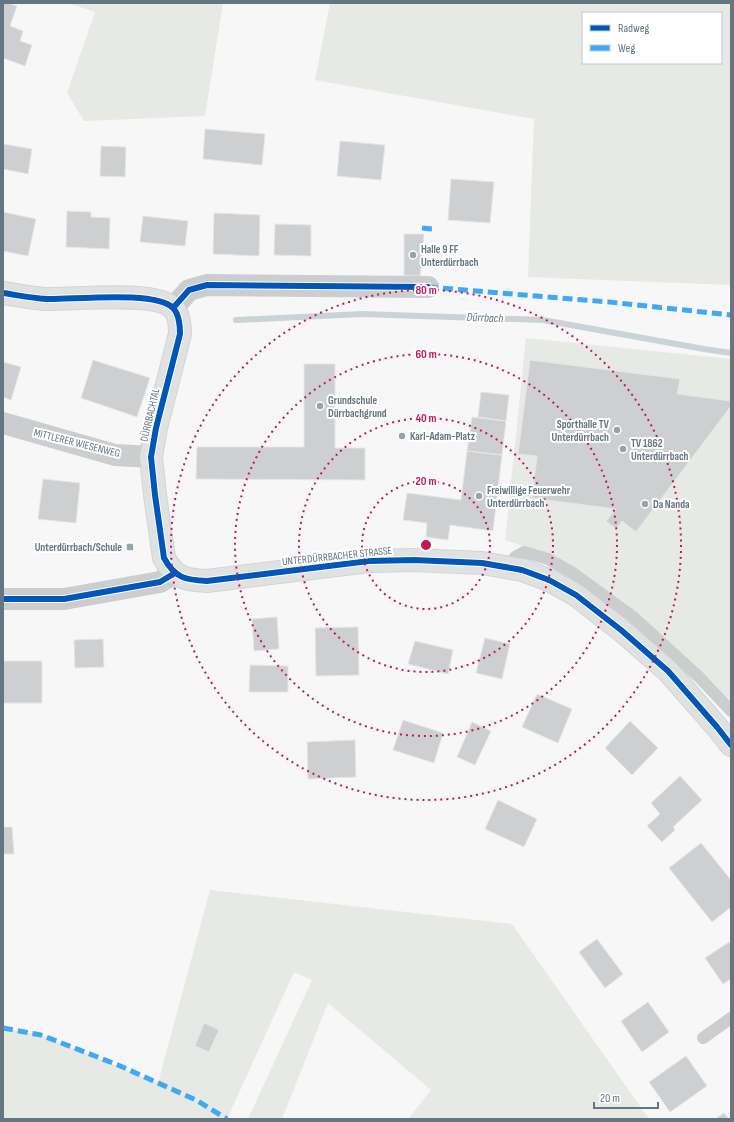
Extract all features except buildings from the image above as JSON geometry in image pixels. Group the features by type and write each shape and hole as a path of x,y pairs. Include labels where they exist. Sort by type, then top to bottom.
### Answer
{"street":[{"path":"3,293 46,299 119,298 158,300 172,308 189,290 207,285 428,287"},
{"name":"DÜRRBACHTAL","path":"172,308 180,323 180,334 156,428 152,457 155,495 164,558 175,573"},
{"name":"MITTLERER WIESENWEG","path":"3,423 115,455 152,457"},
{"name":"UNTERDÜRRBACHER STRASSE","path":"175,573 190,580 207,581 368,561 414,560 482,563 510,568 549,580 576,595 668,671 731,745"},
{"path":"3,599 64,599 160,582 175,573"}],"lane":[{"path":"510,568 515,556 524,552 548,559 573,573 632,616 699,678 731,711"},
{"path":"703,1038 731,1018"}],"shaded area":[{"path":"68,3 223,3 205,116 84,121 67,93 95,12"},
{"path":"330,3 731,3 731,285 528,277 534,119 315,80"},
{"name":"TV 1862 Unterdürrbach","path":"526,338 731,359 731,710 699,676 551,556 505,540"},
{"path":"210,890 512,924 649,1119 408,1119 431,1090 328,1003 282,1119 248,1119 312,980 294,972 227,1119 3,1119 3,1028 41,1035 158,1083"}],"waterway":[{"name":"Dürrbach","path":"236,320 362,314 543,320 731,353"}],"marked path":[{"path":"422,228 432,229"},
{"path":"428,287 609,302 731,315"},
{"path":"3,1028 41,1035 118,1065 196,1100 227,1119"}],"cycle path":[{"path":"173,308 189,290 207,285 428,287"},
{"path":"3,293 46,299 112,297 150,299 164,302 173,308 177,313 180,334 156,428 151,457 164,558 172,570 181,577 207,581 369,561 414,560 482,563 522,570 549,580 576,595 621,630 668,671 731,745"},
{"path":"3,599 64,599 160,582 175,573"}],"place":[{"name":"Halle 9 FF Unterdürrbach","path":"413,255"},
{"name":"Grundschule Dürrbachgrund","path":"320,406"},
{"name":"Sporthalle TV Unterdürrbach","path":"617,430"},
{"name":"Karl-Adam-Platz","path":"402,436"},
{"name":"TV 1862 Unterdürrbach","path":"623,449"},
{"name":"Freiwillige Feuerwehr Unterdürrbach","path":"479,496"},
{"name":"Da Nanda","path":"645,504"},
{"name":"Unterdürrbach/Schule","path":"130,547"}]}
